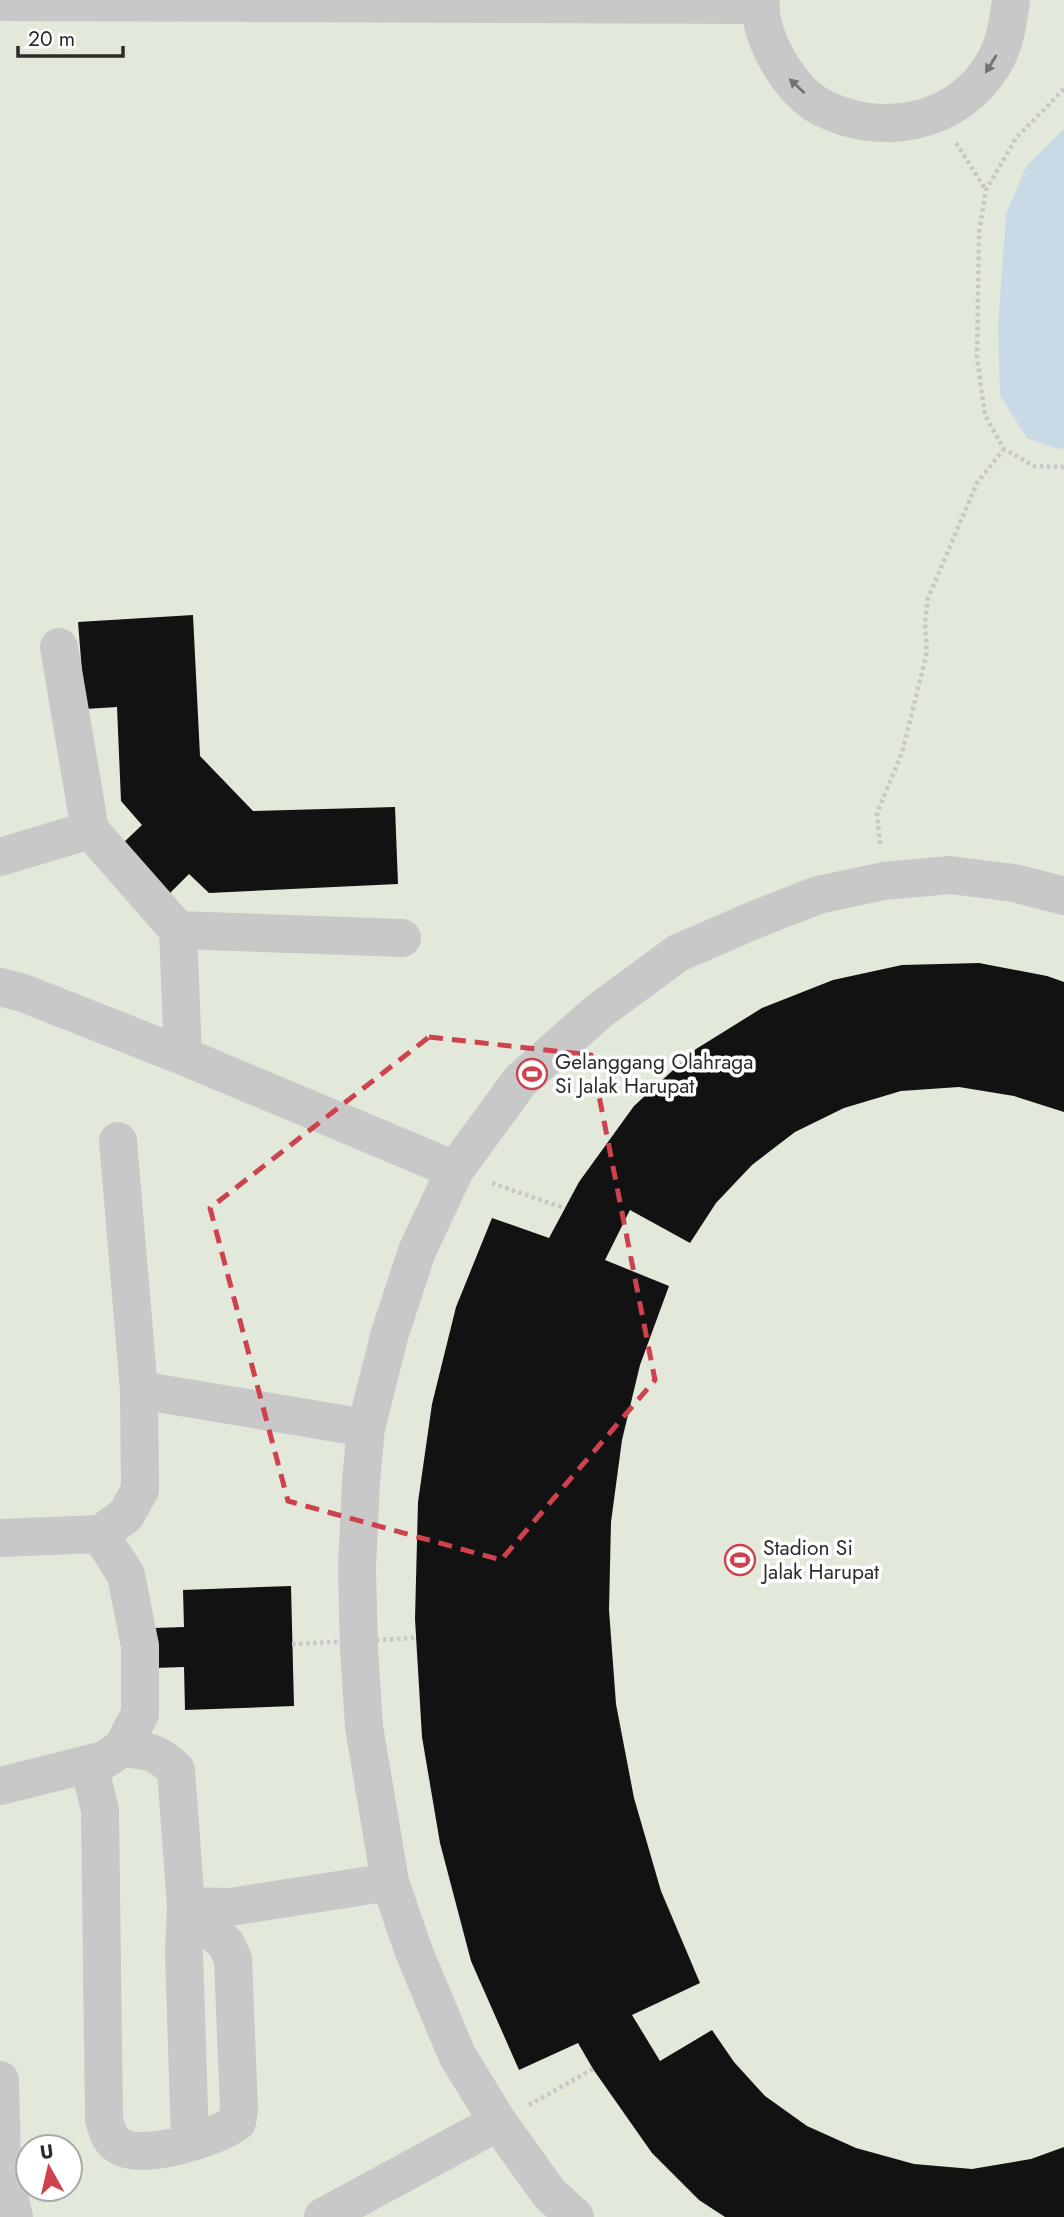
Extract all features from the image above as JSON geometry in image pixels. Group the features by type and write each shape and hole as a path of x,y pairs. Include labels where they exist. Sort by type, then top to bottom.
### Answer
{"lane":[{"path":"0,2 761,3 768,45 789,79 819,106 857,122 898,124 937,114 968,94 992,66 1007,32 1011,0"},
{"path":"59,647 90,830 178,930 183,1056"},
{"path":"0,857 90,830"},
{"path":"575,2217 549,2193 498,2122 457,2055 414,1952 390,1882 365,1727 359,1649 357,1568 360,1481 366,1429 390,1333 417,1251 455,1170 520,1081 599,1011 678,953 818,895 884,881 950,875 1014,883 1064,896"},
{"path":"178,930 402,938"},
{"path":"0,987 23,993 183,1056 455,1170"},
{"path":"0,1538 100,1534 126,1515 140,1490 139,1390 118,1141"},
{"path":"139,1390 366,1429"},
{"path":"100,1534 126,1575 140,1646 140,1714 106,1757 100,1810 104,2120 110,2139 122,2149 142,2152 190,2142 226,2131 236,2122 239,2109 233,1959 226,1944 186,1906"},
{"path":"0,1786 106,1757 145,1750 164,1758 176,1770 186,1906 184,1951 190,2142"},
{"path":"186,1906 230,1907 390,1882"},
{"path":"0,2080 2,2164 14,2217"},
{"path":"323,2217 498,2122"}],"path":[{"path":"1064,89 1016,138 986,190 979,233 977,357 985,415 1004,449 1034,466 1064,467"},
{"path":"937,114 986,190"},
{"path":"884,881 877,813 902,753 927,652 925,623 928,597 978,483 1004,449"},
{"path":"455,1170 564,1208"},
{"path":"292,1644 416,1638"},
{"path":"498,2122 593,2069"}],"highlighted area":[{"path":"429,1037 591,1055 655,1380 501,1560 288,1501 210,1208"}],"shaded area":[{"name":"Gelanggang Olahraga Si Jalak Harupat","path":"0,0 1064,0 1064,2217 0,2217"}],"water":[{"path":"1064,129 1064,448 1058,449 1027,438 1000,395 998,326 1006,214 1026,167"}],"building":[{"path":"193,615 200,756 253,811 395,807 398,884 209,893 189,874 170,893 122,844 142,825 121,801 117,707 85,709 78,622"},
{"path":"979,963 1047,976 1064,982 1064,1112 1014,1096 959,1087 901,1091 844,1108 795,1132 752,1165 716,1203 690,1243 630,1210 605,1260 669,1286 640,1365 622,1440 611,1522 609,1610 616,1704 634,1798 661,1891 700,1983 632,2015 660,2061 712,2030 734,2062 765,2096 807,2126 856,2148 914,2164 972,2169 1031,2159 1064,2147 1064,2217 725,2217 699,2200 652,2153 578,2043 519,2070 471,1961 440,1843 422,1737 415,1619 418,1502 432,1404 456,1307 492,1218 549,1238 579,1182 634,1106 696,1049 762,1008 833,980 902,965"},
{"path":"291,1586 294,1706 185,1710 184,1667 154,1668 154,1628 184,1627 183,1590"}],"place":[{"name":"Gelanggang Olahraga Si Jalak Harupat","path":"532,1074"},
{"name":"Stadion Si Jalak Harupat","path":"740,1560"}]}
